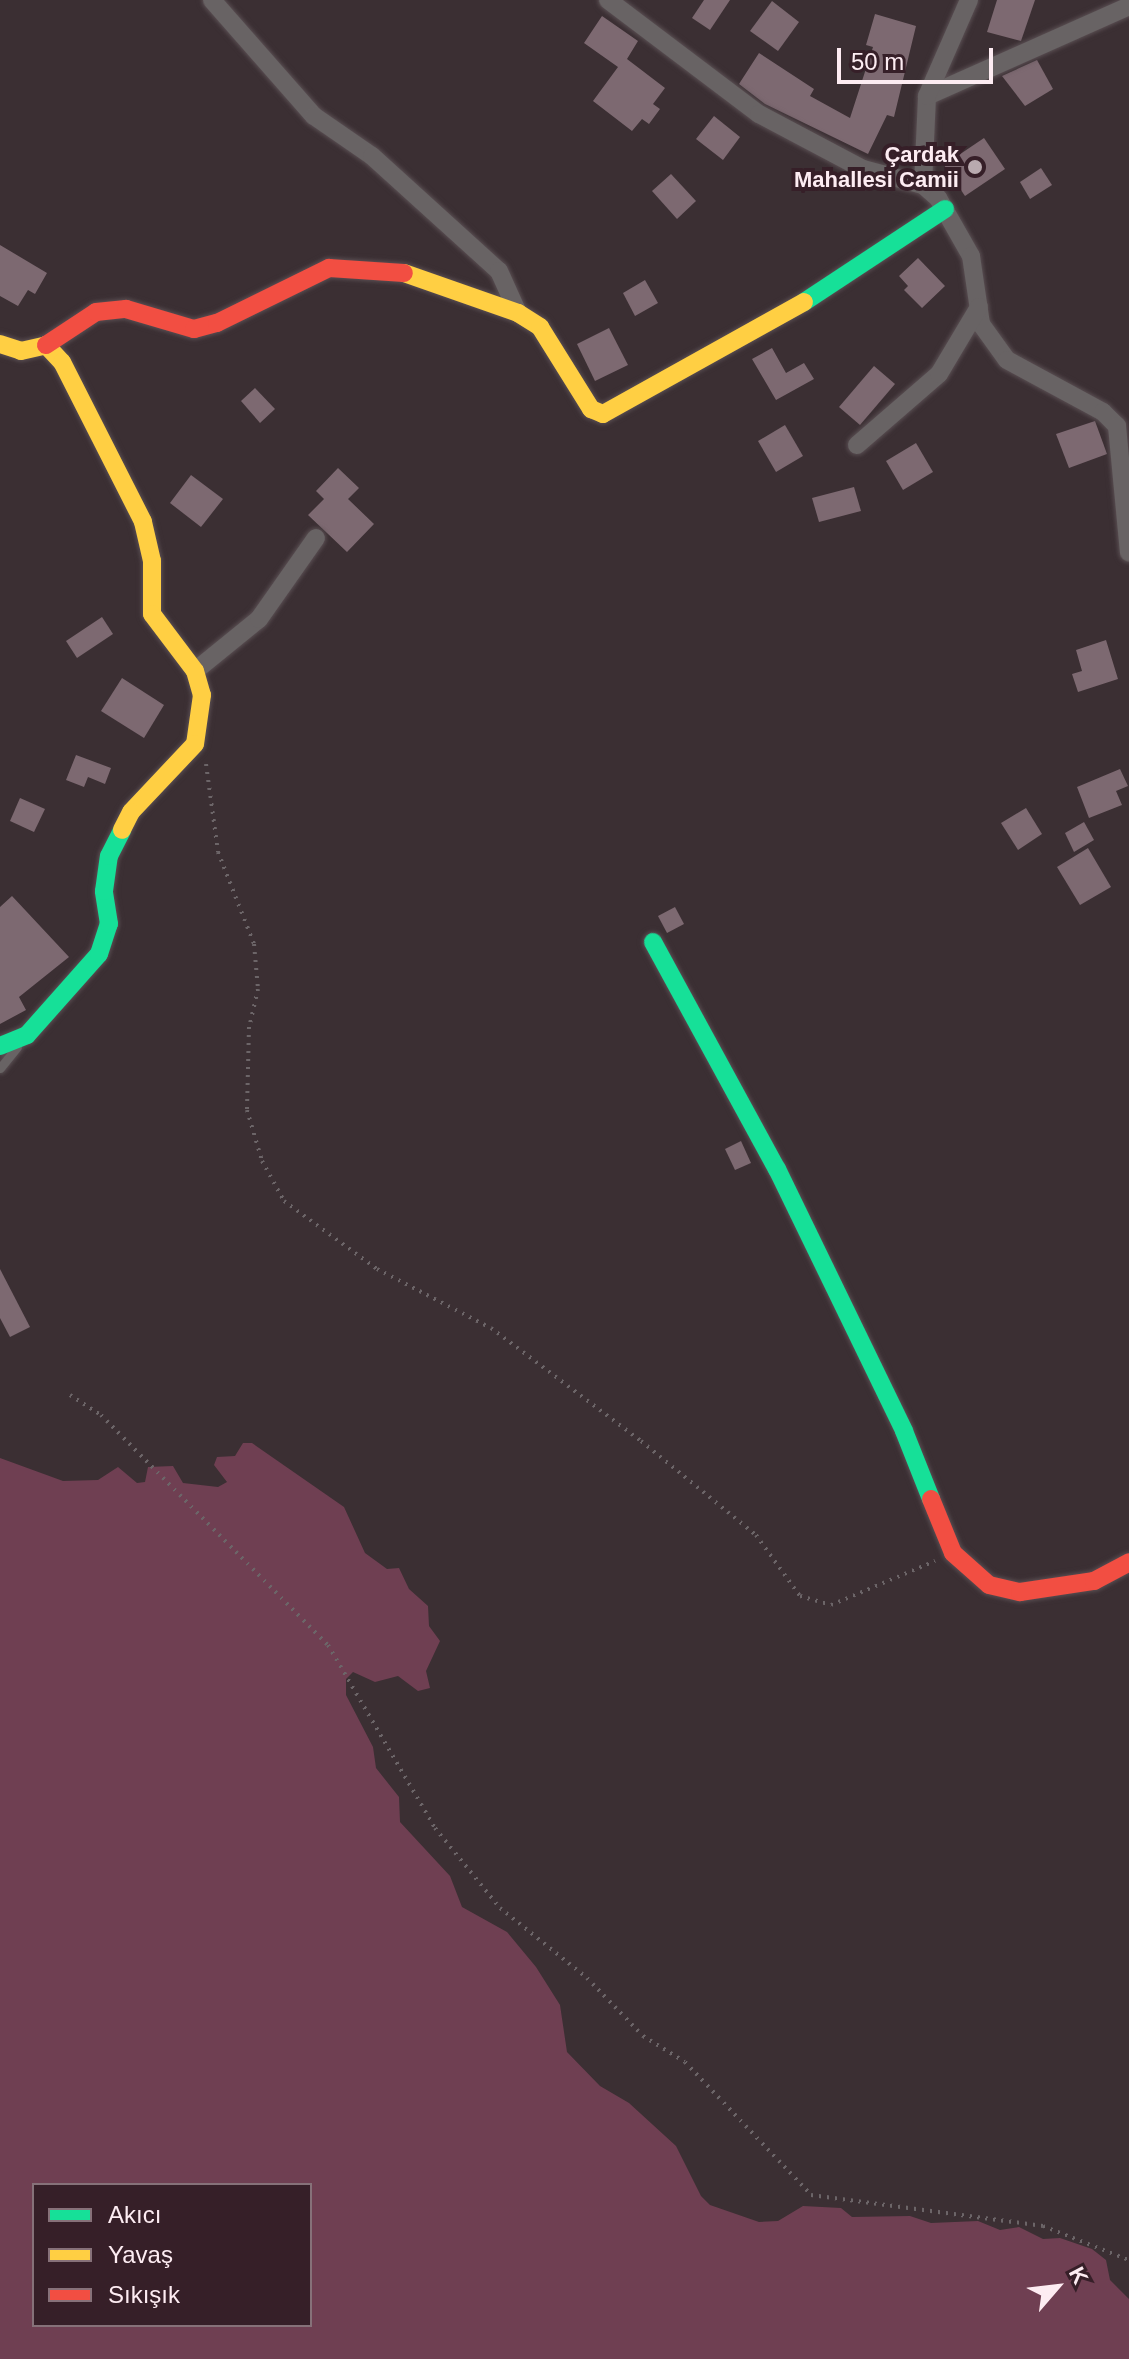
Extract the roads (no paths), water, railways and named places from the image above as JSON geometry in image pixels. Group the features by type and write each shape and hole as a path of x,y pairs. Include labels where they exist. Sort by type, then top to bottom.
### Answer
{"street":[{"path":"212,0 314,116 372,156 499,271 518,313"},
{"path":"608,0 759,114 863,169 923,185 945,209 971,256 981,324 1007,360 1103,412 1117,426 1129,552"},
{"path":"923,185 927,96 969,0"},
{"path":"927,96 1129,6"},
{"path":"0,344 21,351 46,345 76,321 111,309 146,314 171,326 205,326 329,268 347,265 401,272 518,313 540,327 591,409 603,414 853,274 945,209"},
{"path":"857,445 939,374 979,307"},
{"path":"0,1046 27,1035 99,954 109,924 104,891 109,856 131,812 195,744 202,695 195,671 152,614 152,561 127,486 62,362 46,345"},
{"path":"195,671 259,619 316,538"},
{"path":"653,942 777,1169 904,1431 953,1553 989,1585 1020,1592 1094,1581 1129,1562"}],"lane":[{"path":"0,1068 27,1035"}],"place":[{"name":"Çardak Mahallesi Camii","path":"975,167"}]}
